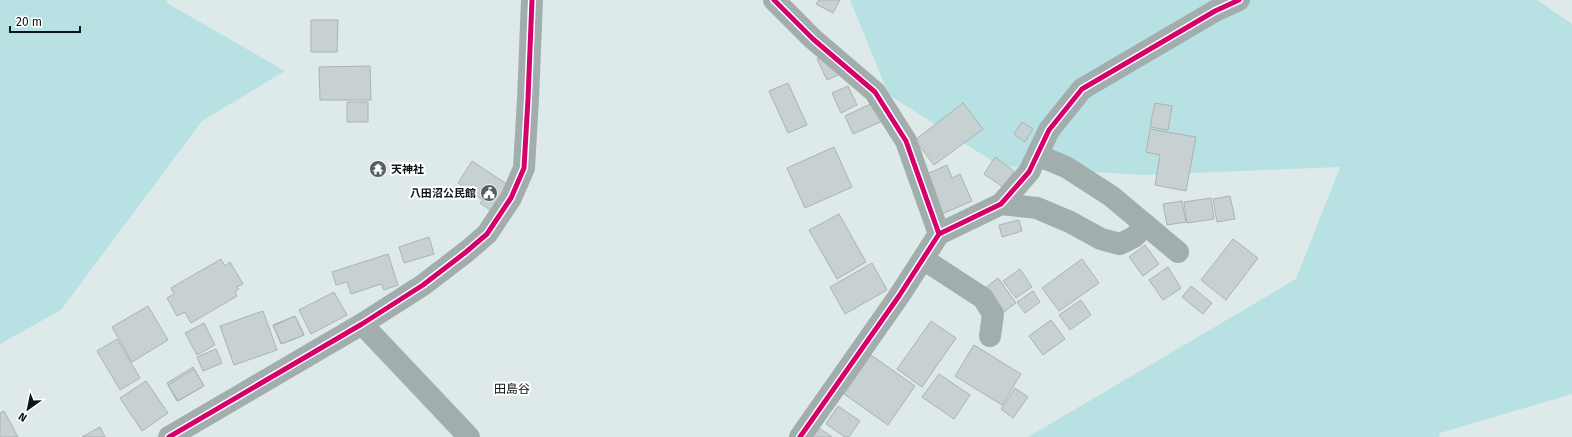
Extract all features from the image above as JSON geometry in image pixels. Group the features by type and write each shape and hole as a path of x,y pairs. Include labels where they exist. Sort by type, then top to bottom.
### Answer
{"street":[{"path":"169,437 362,324 423,285 487,234 511,198 524,168 532,0"},
{"path":"774,0 813,39 875,92 906,141 939,234"},
{"path":"800,437 900,296 939,234 1001,204 1029,172 1049,130 1082,89 1215,11 1239,0"},
{"path":"1037,155 1066,167 1111,196 1178,252"},
{"path":"1001,204 1037,208 1070,222 1101,239 1120,244 1134,237 1146,226"},
{"path":"923,259 983,298 994,314 990,336"},
{"path":"362,324 469,437"}],"shaded area":[{"path":"0,0 167,0 167,3 285,71 202,121 61,310 0,344"},
{"path":"850,0 1537,0 1572,24 1572,394 1440,433 1439,437 1028,437 1296,279 1340,167 1143,175 1000,166 889,95"}],"building":[{"path":"819,0 840,0 833,13 816,4"},
{"path":"311,20 338,20 337,52 311,52"},
{"path":"828,54 838,75 827,80 817,59"},
{"path":"370,66 371,100 320,100 319,67"},
{"path":"788,83 807,125 788,133 769,91"},
{"path":"848,86 857,105 841,113 832,93"},
{"path":"877,101 885,120 853,134 845,116"},
{"path":"347,102 368,102 368,122 347,122"},
{"path":"963,103 983,129 934,165 915,140"},
{"path":"1155,103 1172,106 1168,130 1150,127"},
{"path":"1022,122 1033,129 1025,142 1014,134"},
{"path":"1150,129 1196,137 1186,191 1155,185 1160,155 1146,152"},
{"path":"834,147 852,187 805,208 787,168"},
{"path":"995,157 1014,171 1003,187 984,174"},
{"name":"八田沼公民館","path":"472,161 510,186 493,212 480,203 483,200 458,183"},
{"path":"947,165 952,178 960,174 972,201 942,214 925,175"},
{"path":"1230,196 1235,219 1217,222 1213,199"},
{"path":"1211,198 1214,219 1187,223 1184,202"},
{"path":"1182,201 1186,222 1167,225 1163,204"},
{"path":"839,214 866,262 837,279 809,230"},
{"path":"1019,220 1022,231 1002,237 999,225"},
{"path":"429,237 434,254 404,263 399,247"},
{"path":"1233,239 1258,258 1226,300 1201,280"},
{"path":"1145,245 1159,264 1143,276 1129,257"},
{"path":"388,254 398,285 384,290 381,284 351,294 347,282 336,285 332,272"},
{"path":"221,259 225,266 230,262 243,284 237,287 239,289 235,291 237,296 191,323 185,312 177,316 167,298 174,294 171,288"},
{"path":"1082,259 1099,283 1059,311 1042,288"},
{"path":"872,263 887,290 845,314 830,287"},
{"path":"1168,267 1181,288 1163,300 1149,280"},
{"path":"1020,269 1032,287 1016,298 1003,281"},
{"path":"998,278 1016,303 1001,314 984,289"},
{"path":"1191,286 1212,303 1203,314 1182,297"},
{"path":"1033,291 1040,302 1025,313 1017,302"},
{"path":"334,292 347,315 311,334 299,310"},
{"path":"1081,300 1091,315 1070,330 1059,315"},
{"path":"148,306 168,340 132,362 112,327"},
{"path":"263,311 277,350 234,365 220,326"},
{"path":"295,316 304,335 282,344 273,326"},
{"path":"295,316 304,335 281,344 273,325"},
{"path":"1051,320 1065,339 1043,355 1029,336"},
{"path":"931,321 956,338 922,387 897,369"},
{"path":"204,323 215,345 197,355 185,333"},
{"path":"117,339 140,378 120,390 97,351"},
{"path":"974,345 1021,374 1002,405 955,376"},
{"path":"216,349 222,363 203,371 197,357"},
{"path":"871,355 915,386 888,425 844,394"},
{"path":"193,367 204,386 178,401 167,383"},
{"path":"194,369 204,386 177,401 168,385"},
{"path":"939,374 970,395 954,419 922,397"},
{"path":"146,381 168,413 142,431 120,398"},
{"path":"1015,388 1028,397 1013,418 1001,409"},
{"path":"838,406 860,421 849,437 845,437 826,424"},
{"path":"4,411 18,437 0,437 0,413"},
{"path":"100,427 105,437 82,437"},
{"path":"819,428 832,437 813,437"}],"cycle path":[{"path":"169,437 362,324 423,285 487,234 511,198 524,168 532,0"},
{"path":"774,0 813,39 875,92 906,141 939,234"},
{"path":"800,437 899,296 939,234 1001,204 1029,172 1049,130 1082,89 1215,11 1239,0"}],"place":[{"name":"天神社","path":"378,169"},
{"name":"八田沼公民館","path":"489,193"}],"district":[{"name":"田島谷","path":"512,389"}]}
